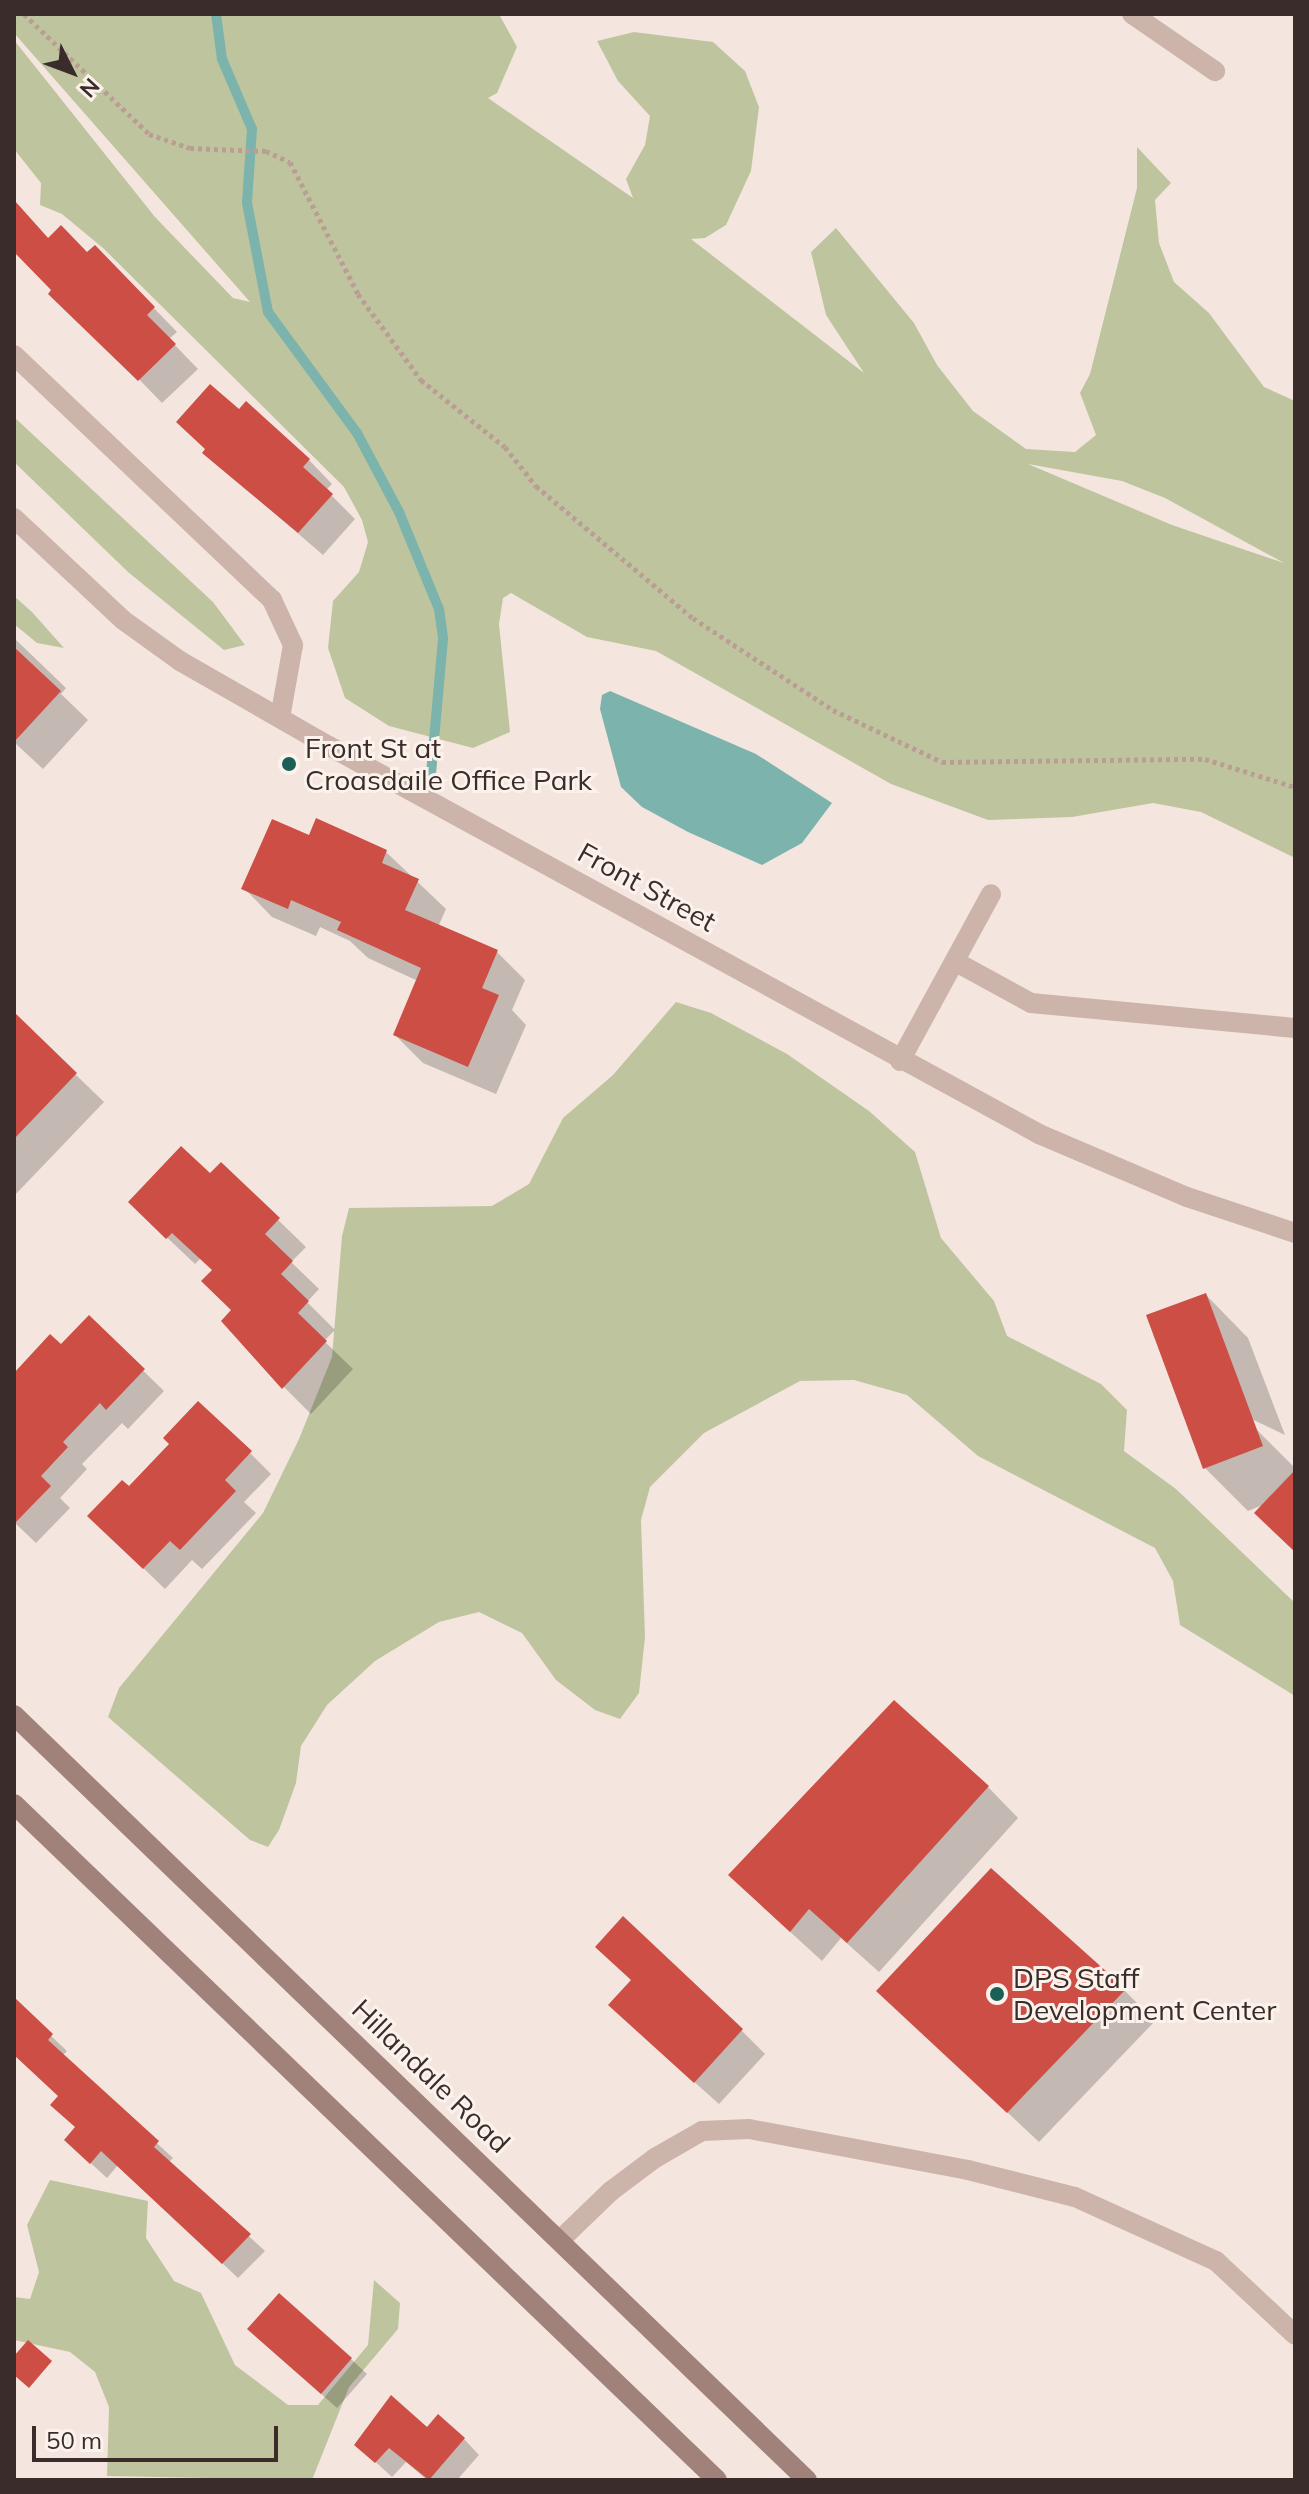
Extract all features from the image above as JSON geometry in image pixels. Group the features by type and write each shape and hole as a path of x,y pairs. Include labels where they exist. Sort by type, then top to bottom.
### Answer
{"main road":[{"name":"Hillandale Road","path":"14,1715 807,2480"},
{"path":"14,1804 717,2480"}],"street":[{"path":"1132,14 1215,71"},
{"path":"14,355 272,600 293,645 280,718"},
{"name":"Front Street","path":"14,518 123,620 180,661 280,718 900,1061 1108,1166 1295,1233"},
{"path":"900,1061 991,894"},
{"path":"956,962 1031,1003 1295,1028"},
{"path":"560,2240 611,2191 655,2158 702,2131 749,2129 968,2170 1075,2197 1216,2261 1295,2335"}],"path":[{"path":"24,14 149,134 190,148 266,151 280,155 296,171 358,294 421,380 505,447 536,486 693,618 833,710 942,762 1205,759 1295,787"}],"green space":[{"path":"14,14 499,14 517,47 497,93 488,98 633,198 626,179 645,145 650,116 618,81 597,41 634,32 713,42 745,71 759,107 751,171 726,225 705,238 691,239 864,373 826,315 811,252 836,228 914,323 937,365 973,411 1026,449 1075,452 1096,435 1080,393 1090,374 1137,188 1137,147 1171,183 1155,200 1159,243 1174,282 1209,313 1264,387 1295,401 1295,858 1201,812 1153,803 1072,817 988,820 891,784 656,651 587,637 511,593 503,598 499,624 510,732 473,748 389,726 345,698 328,648 333,601 359,572 368,542 362,520 344,487 103,248 62,214 40,205 41,183 14,149 14,40 155,217 233,298 250,302 14,33","holes":["1028,464 1122,481 1165,498 1284,563 1172,525"]},
{"path":"14,417 213,602 245,645 224,650 128,572 14,462"},
{"path":"14,596 64,648 37,643 14,624"},
{"path":"676,1002 711,1013 787,1054 869,1111 915,1152 941,1238 994,1301 1007,1336 1101,1384 1127,1410 1124,1451 1176,1489 1295,1603 1295,1696 1180,1625 1173,1581 1155,1548 978,1456 907,1395 854,1380 800,1381 704,1433 650,1487 641,1520 645,1637 639,1693 620,1719 595,1710 556,1680 522,1633 479,1612 439,1622 375,1661 327,1705 301,1746 296,1783 279,1830 268,1847 250,1840 108,1717 119,1688 263,1513 299,1439 332,1357 342,1236 349,1208 492,1206 529,1184 563,1118 613,1075"},
{"path":"50,2180 148,2201 146,2238 174,2281 201,2293 235,2365 288,2405 318,2405 368,2345 374,2280 400,2303 398,2329 349,2387 312,2480 107,2476 109,2407 95,2372 70,2352 14,2340 14,2297 30,2299 39,2272 27,2225"}],"water":[{"path":"610,691 756,754 832,803 802,843 762,865 688,832 642,807 621,787 600,709 602,695"}],"building":[{"path":"14,200 48,238 61,225 87,252 95,245 155,307 147,315 176,344 138,381 48,294 51,290 14,252"},
{"path":"210,384 239,409 246,401 310,459 303,467 333,494 298,533 202,453 205,449 176,422"},
{"path":"14,647 61,691 14,742"},
{"path":"316,818 387,850 382,863 419,879 405,910 498,950 482,988 499,995 468,1067 393,1035 421,968 337,930 341,922 291,900 288,909 241,889 272,819 309,835"},
{"path":"14,1012 77,1073 14,1139"},
{"path":"181,1146 210,1173 221,1162 280,1218 265,1234 293,1261 281,1274 309,1301 298,1313 327,1341 282,1389 221,1321 231,1310 201,1281 212,1270 172,1233 166,1239 128,1202"},
{"path":"1206,1293 1263,1446 1203,1469 1146,1315"},
{"path":"89,1315 145,1369 106,1410 100,1403 63,1442 68,1447 41,1476 51,1486 14,1524 14,1373 50,1334 61,1344"},
{"path":"198,1401 252,1451 225,1480 236,1491 180,1550 170,1541 143,1569 87,1516 122,1480 129,1486 169,1444 163,1438"},
{"path":"1295,1470 1295,1552 1254,1513"},
{"path":"894,1700 989,1786 847,1943 809,1909 790,1932 728,1875"},
{"path":"991,1868 1126,1989 1007,2113 876,1991"},
{"path":"623,1916 743,2029 694,2083 608,2005 631,1980 595,1947"},
{"path":"14,1997 53,2034 48,2040 159,2141 154,2147 251,2234 222,2264 101,2151 90,2164 64,2140 75,2127 50,2105 58,2096 14,2055"},
{"path":"279,2293 352,2358 321,2394 247,2329"},
{"path":"28,2340 52,2361 29,2388 14,2375 14,2356"},
{"path":"391,2395 427,2427 438,2414 465,2438 429,2480 389,2448 375,2463 354,2445"}],"waterway":[{"path":"216,14 222,59 252,129 247,203 268,312 357,433 399,512 439,609 443,639 431,774"}],"place":[{"name":"Front St at Croasdaile Office Park","path":"289,764"},
{"name":"DPS Staff Development Center","path":"997,1994"}]}
